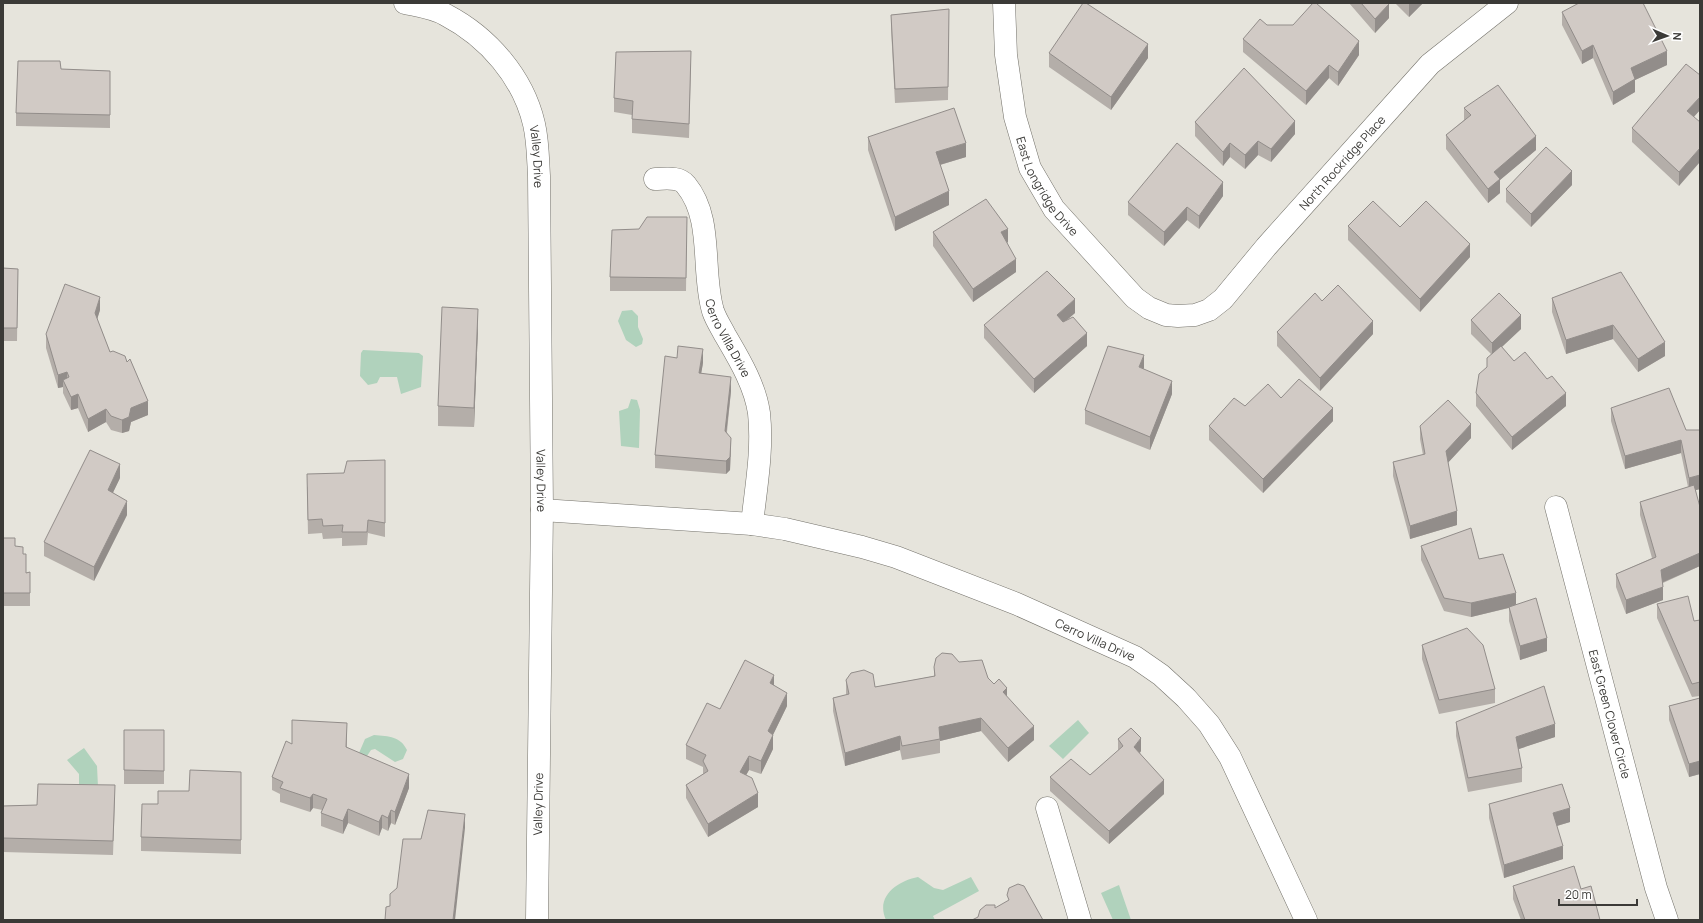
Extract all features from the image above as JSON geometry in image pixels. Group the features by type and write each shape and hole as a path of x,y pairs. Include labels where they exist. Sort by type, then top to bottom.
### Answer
{"street":[{"name":"Valley Drive","path":"405,3 445,14 479,36 495,51 513,75 524,97 534,123 539,176 542,510 537,920"},
{"name":"East Longridge Drive","path":"1004,3 1006,55 1015,117 1030,168 1054,209 1135,298 1149,308 1166,315 1178,316"},
{"name":"North Rockridge Place","path":"1178,316 1195,315 1209,310 1223,299 1266,247 1430,64 1507,3"},
{"name":"Cerro Villa Drive","path":"655,178 676,179 682,181 690,190 698,207 702,219 709,288 713,310 751,385 759,411 761,442 752,524"},
{"name":"East Green Clover Circle","path":"1556,507 1656,888 1667,920"},
{"name":"Cerro Villa Drive","path":"542,510 752,524 785,529 862,547 896,557 1024,607 1135,657 1161,675 1186,698 1209,724 1230,757 1306,920"},
{"path":"1047,808 1080,920"}],"shaded area":[{"path":"632,310 638,316 638,327 643,339 642,344 636,347 626,340 618,321 622,311"},
{"path":"363,350 419,353 423,356 421,387 401,394 397,377 380,377 377,383 368,385 360,376 361,353"},
{"path":"631,399 637,400 640,410 639,448 621,446 619,411 628,408"},
{"path":"1078,720 1089,733 1063,759 1049,746"},
{"path":"374,735 394,738 401,742 407,750 403,759 395,762 375,749 371,750 367,756 359,753 365,739"},
{"path":"84,748 97,766 98,787 79,786 79,774 67,760"},
{"path":"918,877 934,888 943,890 971,877 979,891 933,916 935,920 886,920 883,911 886,897 890,891 903,882"},
{"path":"1119,885 1131,920 1113,920 1101,893"}],"building":[{"path":"1083,3 1086,3 1148,44 1111,97 1049,53"},
{"path":"1313,3 1316,3 1359,41 1338,72 1329,65 1306,91 1243,39 1260,19 1267,25 1293,25"},
{"path":"1361,3 1388,3 1389,4 1375,19"},
{"path":"1579,3 1643,3 1667,51 1631,68 1635,79 1613,92 1593,45 1582,51 1562,12"},
{"path":"949,9 948,87 895,89 891,15"},
{"path":"691,51 689,124 632,119 633,101 614,98 616,52"},
{"path":"18,61 60,61 61,69 110,71 110,115 16,113"},
{"path":"1686,64 1700,75 1700,97 1687,111 1700,122 1700,148 1679,172 1632,128"},
{"path":"1244,68 1295,121 1271,149 1258,141 1245,155 1230,143 1223,152 1195,122"},
{"path":"1498,85 1536,136 1494,172 1500,179 1488,189 1446,135 1471,115 1464,108"},
{"path":"954,108 966,143 936,152 949,191 895,217 868,137"},
{"path":"1177,143 1223,182 1199,216 1187,207 1164,232 1128,202"},
{"path":"1546,147 1572,171 1531,214 1506,189"},
{"path":"986,199 1008,229 1001,232 1016,259 973,289 933,232"},
{"path":"1373,201 1400,227 1426,201 1470,244 1420,299 1348,226"},
{"path":"647,217 687,217 686,278 610,277 612,230 639,229"},
{"path":"3,268 18,269 17,328 3,328"},
{"path":"1047,271 1075,299 1057,315 1063,322 1073,317 1087,333 1034,379 984,325"},
{"path":"1621,272 1665,342 1638,359 1613,325 1566,340 1552,298"},
{"path":"65,284 100,297 95,313 110,352 113,351 125,356 127,362 130,359 148,401 131,408 129,417 122,420 111,416 106,409 88,419 78,394 71,397 63,380 69,377 67,372 58,375 46,334"},
{"path":"1338,285 1373,321 1320,378 1277,332 1315,293 1322,301"},
{"path":"1499,293 1521,315 1492,343 1471,320"},
{"path":"442,307 478,309 474,408 438,406"},
{"path":"678,346 703,349 699,373 731,377 725,431 731,438 730,457 726,461 655,455 665,356 677,358"},
{"path":"1108,346 1144,355 1139,367 1172,381 1150,437 1085,410"},
{"path":"1501,346 1514,361 1525,352 1547,379 1552,376 1566,393 1512,437 1476,393 1479,374 1487,367 1487,358"},
{"path":"1299,379 1333,408 1263,479 1209,426 1234,398 1245,406 1268,384 1281,398"},
{"path":"1669,388 1686,430 1700,430 1700,475 1689,478 1681,440 1625,456 1611,408"},
{"path":"1448,400 1471,424 1446,451 1457,511 1410,526 1393,462 1425,454 1420,426"},
{"path":"90,450 120,464 108,490 127,501 94,567 44,542"},
{"path":"385,460 385,523 368,520 367,532 342,532 343,525 323,526 322,519 308,520 307,474 344,473 347,461"},
{"path":"1694,485 1700,507 1700,553 1661,570 1663,587 1626,600 1616,574 1656,557 1640,502"},
{"path":"1471,528 1479,559 1503,554 1516,593 1471,603 1444,598 1421,546"},
{"path":"3,538 15,538 15,546 23,547 23,554 26,554 26,573 30,572 30,593 3,593"},
{"path":"1688,596 1694,621 1700,620 1700,682 1692,684 1657,604"},
{"path":"1536,598 1547,638 1520,646 1509,607"},
{"path":"1467,628 1483,645 1495,689 1439,700 1422,645"},
{"path":"942,653 952,654 959,662 982,660 988,678 994,684 999,679 1007,688 1003,692 1034,726 1008,748 981,718 939,727 940,739 902,746 900,736 845,753 833,698 849,694 846,680 851,673 864,670 873,674 875,687 935,676 934,667 936,658"},
{"path":"745,660 774,675 770,683 787,693 768,731 773,735 761,761 749,756 740,772 752,778 758,793 708,824 686,785 708,771 703,761 706,755 686,745 707,703 720,709"},
{"path":"1544,686 1555,724 1516,737 1522,768 1468,778 1456,722"},
{"path":"1700,698 1700,761 1689,764 1669,706"},
{"path":"292,720 347,723 346,747 409,774 395,812 391,810 388,818 382,815 379,822 348,809 343,821 321,813 327,799 313,794 310,798 280,788 283,782 272,777 286,741 292,744"},
{"path":"1131,728 1141,738 1134,747 1164,780 1109,831 1050,777 1071,759 1090,775 1123,746 1118,739"},
{"path":"124,730 164,730 164,771 124,770"},
{"path":"190,770 241,772 241,840 141,837 142,804 158,804 158,791 189,791"},
{"path":"38,784 115,785 113,841 3,838 3,806 37,805"},
{"path":"1562,784 1570,808 1553,813 1563,846 1504,865 1489,804"},
{"path":"428,810 465,814 453,920 385,920 386,907 390,906 390,894 397,888 403,839 421,839"},
{"path":"1574,866 1581,889 1591,886 1600,920 1525,920 1513,886"},
{"path":"1018,884 1024,886 1043,920 972,920 978,917 980,910 986,905 995,905 995,908 1009,900 1007,895 1009,888"}]}
